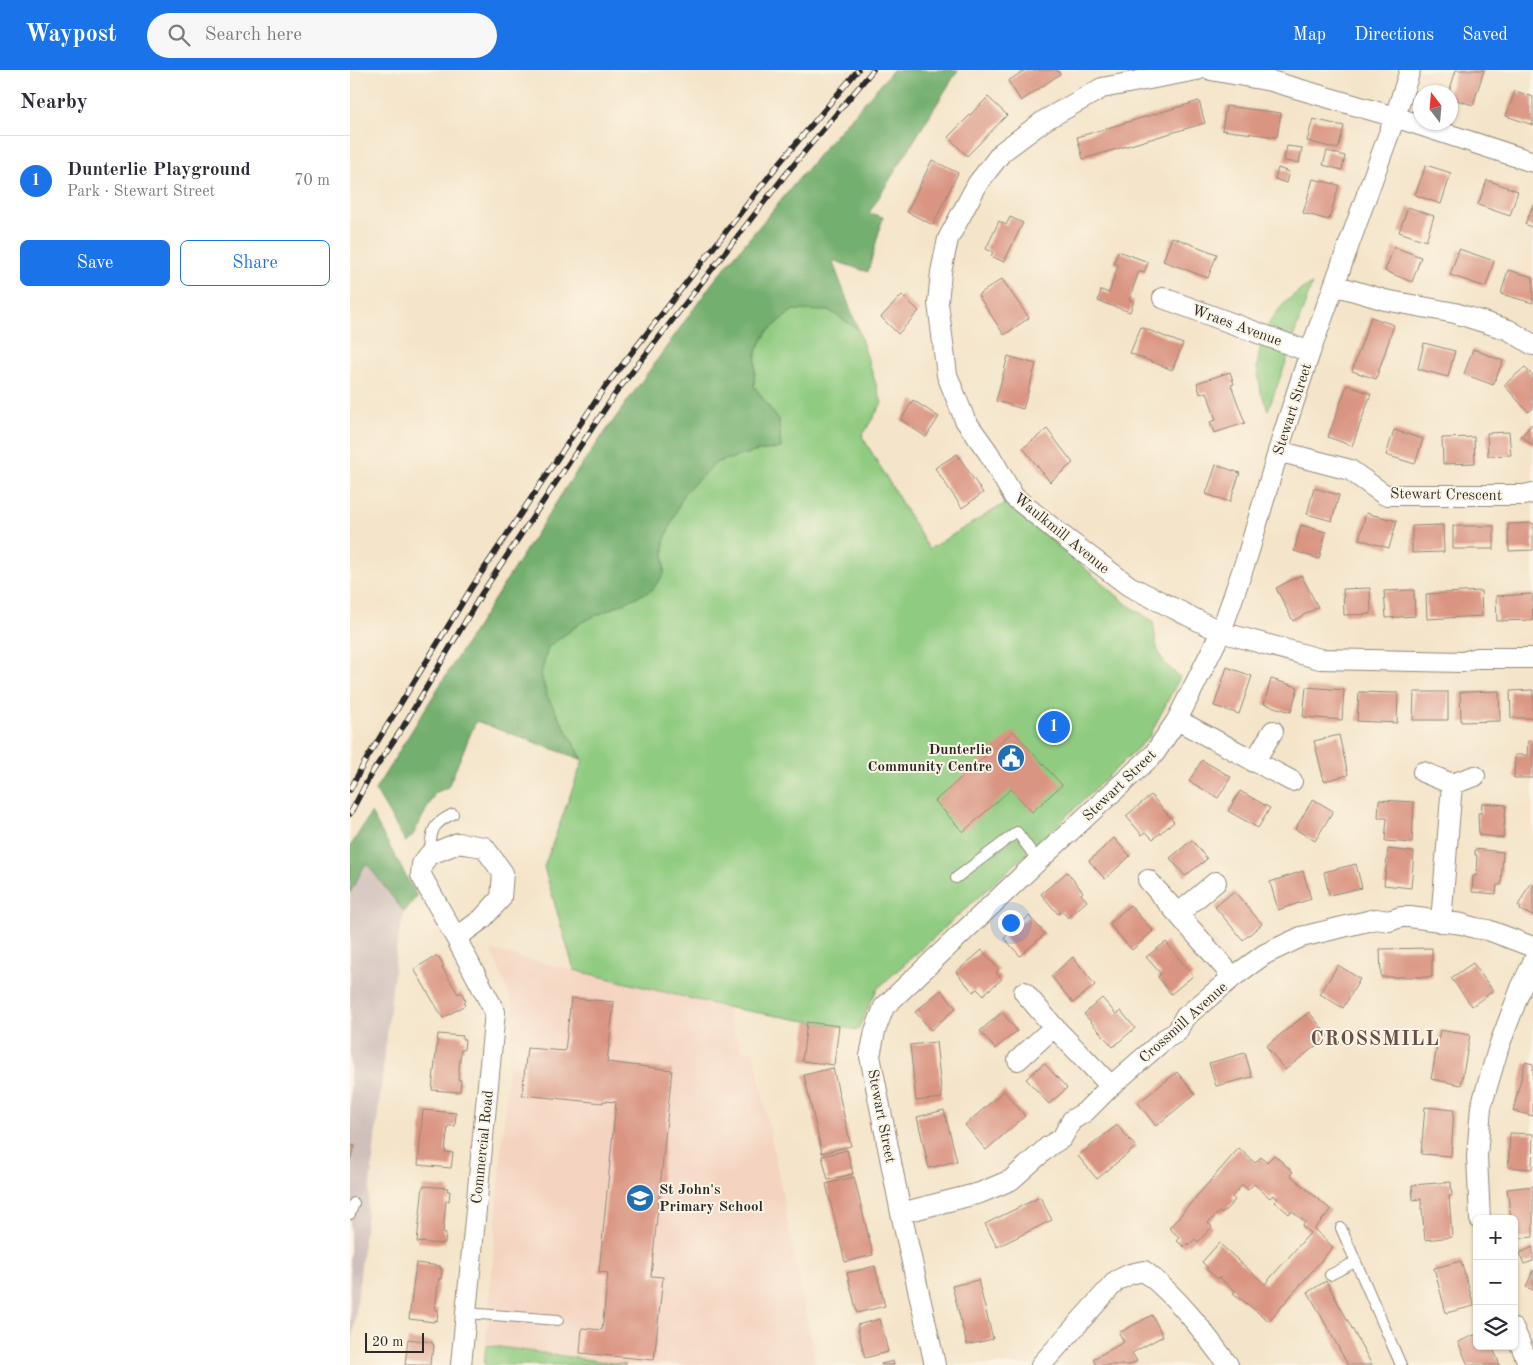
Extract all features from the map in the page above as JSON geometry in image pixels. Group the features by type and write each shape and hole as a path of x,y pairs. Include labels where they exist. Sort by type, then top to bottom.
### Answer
{"street":[{"name":"Waulkmill Avenue","path":"1197,70 1102,88 1045,120 1002,152 978,183 948,238 941,272 938,303 948,375 965,420 988,452 1014,497 1129,586 1221,632 1320,659 1462,662 1477,658 1533,658"},
{"path":"1211,70 1272,81 1533,162"},
{"name":"Stewart Street","path":"934,1365 870,1056 875,1031 884,1007 1154,754 1177,720 1221,632 1248,554 1278,451 1310,352 1395,118 1410,70"},
{"path":"1334,285 1385,300 1455,313 1509,330 1533,345"},
{"name":"Wraes Avenue","path":"1163,298 1310,352"},
{"name":"Stewart Crescent","path":"1278,451 1350,470 1385,495 1524,495 1533,493"},
{"path":"1177,720 1292,781"},
{"path":"1254,762 1273,731"},
{"path":"1423,772 1452,784 1475,776"},
{"path":"1441,922 1452,784"},
{"path":"429,855 458,843 484,847 503,873 500,898 482,919 456,938"},
{"name":"Commercial Road","path":"429,855 422,864 421,875 495,1012 461,1365"},
{"name":"Crossmill Avenue","path":"1148,880 1179,913 1233,977"},
{"path":"1179,913 1216,882"},
{"name":"Crossmill Avenue","path":"901,1213 980,1193 1011,1180 1049,1146 1062,1138 1072,1120 1085,1112 1111,1086 1177,1032 1184,1018 1233,977 1265,954 1300,937 1376,920 1389,921 1401,917 1462,924 1488,930 1533,947"},
{"path":"1480,1215 1477,1157 1481,1107 1499,1046 1533,962"},
{"path":"1024,992 1054,1027 1111,1086"},
{"path":"1018,1060 1054,1027"},
{"path":"1041,1365 1116,1281 1130,1274 1144,1271 1155,1279 1196,1321 1228,1365"},
{"path":"1518,1336 1528,1354"}],"lane":[{"path":"429,855 432,832 439,820 453,814"},
{"path":"956,878 1017,832 1038,861"},
{"path":"350,1214 354,1203"},
{"path":"1341,1228 1401,1365"},
{"path":"1330,1275 1355,1262"},
{"path":"466,1313 558,1320"}],"shaded area":[{"path":"365,863 404,912 397,944 350,1365 350,894"},
{"name":"St John's Primary School","path":"491,950 725,1007 741,1051 754,1051 816,1365 626,1365 486,1345 513,1006"}],"green space":[{"path":"893,70 958,70 869,213 883,217 868,272 832,260 858,329 830,311 793,310 767,332 756,351 754,386 779,421 781,448 758,451 717,462 684,493 664,541 664,574 652,590 582,622 548,647 541,674 547,696 583,760 476,721 448,787 435,793 413,835 406,842 375,790 458,656 570,481 713,282 826,146"},
{"path":"1312,284 1293,338 1266,329 1285,302"},
{"path":"793,310 830,311 858,329 882,403 862,436 929,549 1007,502 1128,605 1153,621 1159,652 1166,664 1180,677 1149,737 1047,835 877,989 858,1030 725,1007 574,970 544,867 583,760 547,696 541,674 548,647 582,622 652,590 664,574 664,541 684,492 717,462 758,451 781,448 779,421 754,386 756,351 767,332"},
{"path":"1261,342 1289,354 1268,410 1261,392 1257,367"},
{"path":"371,813 417,896 404,912 366,863 350,893 350,847"},
{"path":"486,1345 626,1365 484,1365"}],"building":[{"path":"1025,70 1057,70 1060,74 1021,101 1008,81"},
{"path":"1456,70 1484,70 1473,105 1458,100 1458,85 1451,85"},
{"path":"1515,91 1533,97 1533,125 1506,116"},
{"path":"988,97 1007,115 967,156 948,137"},
{"path":"1199,101 1205,123 1083,159 1077,137"},
{"path":"1226,106 1281,113 1277,137 1222,130"},
{"path":"1313,119 1344,126 1338,149 1307,141"},
{"path":"1287,146 1302,148 1299,163 1284,161"},
{"path":"1327,151 1345,156 1342,170 1323,165"},
{"path":"932,160 958,173 933,225 907,212"},
{"path":"1426,165 1451,173 1441,204 1415,195"},
{"path":"1278,168 1289,172 1286,183 1275,179"},
{"path":"1313,179 1339,185 1329,220 1303,213"},
{"path":"1487,180 1518,191 1510,216 1478,205"},
{"path":"1533,205 1533,228 1525,224"},
{"path":"1408,207 1434,216 1426,241 1399,232"},
{"path":"1010,217 1023,223 1004,262 991,256 993,252 986,249 999,221 1006,225"},
{"path":"1172,237 1217,254 1208,278 1163,261"},
{"path":"1394,247 1421,257 1412,282 1385,271"},
{"path":"1459,249 1494,261 1486,287 1450,275"},
{"path":"1118,251 1148,262 1144,273 1139,271 1129,300 1134,301 1130,312 1098,301 1101,290 1109,293 1118,265 1114,263"},
{"path":"1508,270 1533,277 1533,303 1501,294"},
{"path":"1002,279 1029,318 1004,335 978,295"},
{"path":"902,295 919,311 898,334 881,317"},
{"path":"1371,317 1394,325 1376,379 1352,371"},
{"path":"1141,327 1183,344 1172,370 1130,353"},
{"path":"1424,343 1455,351 1448,377 1418,369"},
{"path":"1473,349 1503,361 1493,385 1464,374"},
{"path":"1008,356 1036,364 1023,409 996,401"},
{"path":"1525,367 1533,377 1533,408 1528,412 1504,385"},
{"path":"1230,372 1234,384 1231,385 1245,423 1214,433 1210,422 1216,420 1207,392 1200,394 1197,383"},
{"path":"1347,385 1371,394 1352,446 1328,437"},
{"path":"913,400 939,417 926,437 901,420"},
{"path":"1533,423 1533,446 1521,436"},
{"path":"1047,429 1073,463 1050,482 1023,448"},
{"path":"1394,430 1423,439 1415,464 1386,455"},
{"path":"1509,432 1511,455 1488,456 1487,433"},
{"path":"1474,437 1475,463 1443,464 1442,438"},
{"path":"957,454 983,493 962,508 935,468"},
{"path":"1216,465 1240,473 1230,502 1206,494"},
{"path":"1314,488 1339,495 1332,521 1307,514"},
{"path":"1366,513 1397,521 1389,548 1359,539"},
{"path":"1533,523 1533,550 1509,551 1508,524"},
{"path":"1301,525 1326,532 1319,559 1294,551"},
{"path":"1443,525 1444,552 1412,553 1412,526"},
{"path":"1453,526 1494,526 1494,549 1453,549"},
{"path":"1301,575 1318,607 1293,621 1276,588"},
{"path":"1370,588 1371,614 1344,615 1343,589"},
{"path":"1414,590 1415,616 1386,618 1384,591"},
{"path":"1481,591 1482,616 1427,619 1426,594"},
{"path":"1532,594 1533,620 1497,621 1496,596"},
{"path":"1227,667 1252,676 1239,714 1214,706"},
{"path":"1271,679 1298,687 1291,712 1264,704"},
{"path":"1306,687 1344,690 1342,720 1303,717"},
{"path":"1533,690 1533,718 1511,718 1510,691"},
{"path":"1499,691 1500,721 1461,722 1460,692"},
{"path":"1359,692 1398,693 1397,723 1357,721"},
{"path":"1414,692 1448,692 1448,720 1413,720"},
{"name":"Dunterlie Community Centre","path":"1013,731 1062,785 1032,812 1011,789 963,832 935,801"},
{"path":"1339,735 1348,775 1324,781 1314,741"},
{"path":"1528,741 1533,741 1533,778 1514,778 1515,755 1527,755"},
{"path":"1202,760 1231,777 1218,798 1189,781"},
{"path":"1240,791 1270,808 1258,828 1228,811"},
{"path":"1151,795 1174,822 1153,839 1146,832 1142,835 1126,816"},
{"path":"1313,799 1333,811 1315,841 1295,829"},
{"path":"1379,800 1414,802 1412,843 1385,841 1387,818 1378,818"},
{"path":"1482,803 1506,805 1503,838 1479,835 1478,813 1481,813"},
{"path":"1114,838 1130,856 1105,879 1089,861"},
{"path":"1192,840 1207,859 1185,876 1170,858"},
{"path":"1388,849 1414,852 1411,888 1384,885"},
{"path":"1475,849 1503,852 1501,885 1497,885 1496,894 1472,892 1473,876 1476,876 1477,855 1475,855"},
{"path":"1356,864 1362,888 1329,895 1324,872"},
{"path":"1303,871 1311,899 1278,910 1270,882"},
{"path":"1067,872 1083,892 1081,894 1087,901 1068,918 1062,911 1058,914 1041,894"},
{"path":"1530,883 1533,884 1533,916 1520,910 1521,907 1518,906"},
{"path":"1234,891 1262,924 1243,940 1215,907"},
{"path":"1130,905 1153,931 1132,950 1109,924"},
{"path":"1029,916 1045,934 1020,956 1004,938"},
{"path":"1166,942 1193,976 1171,994 1158,977 1161,974 1146,957"},
{"path":"1432,948 1432,977 1381,977 1380,949"},
{"path":"982,950 999,970 996,972 1002,979 983,995 977,989 973,992 956,972"},
{"path":"436,956 437,958 439,957 444,966 442,967 458,994 461,992 466,1001 465,1005 443,1018 414,969"},
{"path":"1073,957 1095,985 1073,1003 1051,976"},
{"path":"1473,963 1493,991 1472,1006 1451,978"},
{"path":"1338,965 1360,979 1343,1008 1320,994"},
{"path":"941,990 956,1008 931,1030 915,1012"},
{"path":"571,998 614,1002 607,1062 672,1070 651,1276 663,1277 654,1360 580,1353 582,1328 602,1330 608,1273 599,1272 616,1102 603,1101 603,1103 522,1095 527,1048 565,1051"},
{"path":"1102,998 1116,1014 1121,1011 1135,1028 1113,1047 1084,1014"},
{"path":"1002,1012 1017,1031 995,1049 980,1031"},
{"path":"1309,1012 1328,1036 1285,1070 1266,1046"},
{"path":"807,1022 839,1026 834,1065 802,1061"},
{"path":"1440,1030 1470,1035 1461,1085 1431,1079"},
{"path":"438,1034 463,1036 462,1039 465,1039 464,1050 461,1050 458,1080 461,1080 460,1091 432,1090"},
{"path":"936,1042 942,1098 916,1101 910,1045"},
{"path":"1245,1053 1252,1077 1216,1086 1209,1063"},
{"path":"1525,1062 1533,1064 1533,1116 1513,1111"},
{"path":"1044,1063 1067,1088 1049,1104 1026,1079"},
{"path":"833,1068 851,1146 822,1153 804,1075"},
{"path":"1177,1072 1195,1094 1156,1126 1138,1103"},
{"path":"1004,1091 1025,1116 986,1150 965,1125"},
{"path":"1425,1107 1454,1110 1451,1156 1421,1154"},
{"path":"423,1110 456,1113 455,1126 448,1126 445,1152 453,1153 451,1168 418,1165"},
{"path":"944,1110 957,1161 929,1168 917,1117"},
{"path":"1117,1125 1136,1147 1097,1179 1078,1156"},
{"path":"1510,1133 1533,1134 1532,1169 1508,1167"},
{"path":"350,1145 355,1146 350,1160"},
{"path":"1239,1148 1255,1163 1261,1157 1267,1162 1274,1155 1293,1172 1290,1175 1331,1210 1314,1229 1333,1247 1269,1321 1233,1293 1235,1291 1206,1269 1208,1268 1202,1262 1219,1243 1265,1284 1310,1233 1302,1226 1305,1222 1292,1211 1289,1214 1275,1202 1278,1199 1273,1195 1270,1198 1254,1184 1248,1190 1242,1185 1232,1197 1235,1200 1222,1214 1219,1212 1208,1223 1212,1227 1198,1242 1195,1239 1184,1247 1177,1241 1180,1238 1169,1228"},
{"path":"847,1150 853,1174 828,1180 822,1156"},
{"path":"854,1177 873,1255 845,1262 826,1184"},
{"path":"1451,1182 1452,1196 1449,1196 1452,1237 1425,1240 1421,1199 1413,1200 1412,1185"},
{"path":"423,1186 448,1188 447,1191 450,1191 449,1201 446,1201 443,1232 446,1233 445,1243 417,1242"},
{"path":"1533,1186 1533,1237 1518,1239 1518,1215 1510,1215 1507,1189"},
{"path":"1040,1197 1052,1220 997,1247 985,1224"},
{"path":"1533,1247 1533,1261 1524,1264 1520,1253"},
{"path":"1461,1261 1473,1306 1446,1313 1434,1268"},
{"path":"416,1263 440,1266 440,1269 442,1269 435,1310 438,1310 437,1321 434,1320 434,1322 409,1319"},
{"path":"875,1266 885,1306 857,1313 847,1273"},
{"path":"1533,1270 1533,1290 1526,1287"},
{"path":"978,1280 993,1339 967,1345 952,1286"},
{"path":"1326,1281 1372,1365 1348,1365 1308,1292"},
{"path":"1152,1315 1163,1336 1132,1353 1137,1361 1130,1365 1096,1365 1093,1359 1124,1342 1119,1333"},
{"path":"880,1319 888,1352 865,1358 857,1325"},
{"path":"1473,1336 1473,1350 1494,1350 1500,1365 1468,1365 1458,1342"},
{"path":"408,1339 432,1342 434,1345 430,1365 405,1365"},
{"path":"893,1361 894,1365 881,1365 881,1364"}],"railway":[{"path":"350,790 363,765 472,587 605,387 777,166 858,70"},
{"path":"350,814 371,774 403,727 482,593 615,394 786,174 873,70"}],"place":[{"name":"Dunterlie Playground","path":"1054,727"},
{"name":"Dunterlie Community Centre","path":"1011,758"},
{"name":"St John's Primary School","path":"640,1198"}],"district":[{"name":"CROSSMILL","path":"1375,1038"}]}
